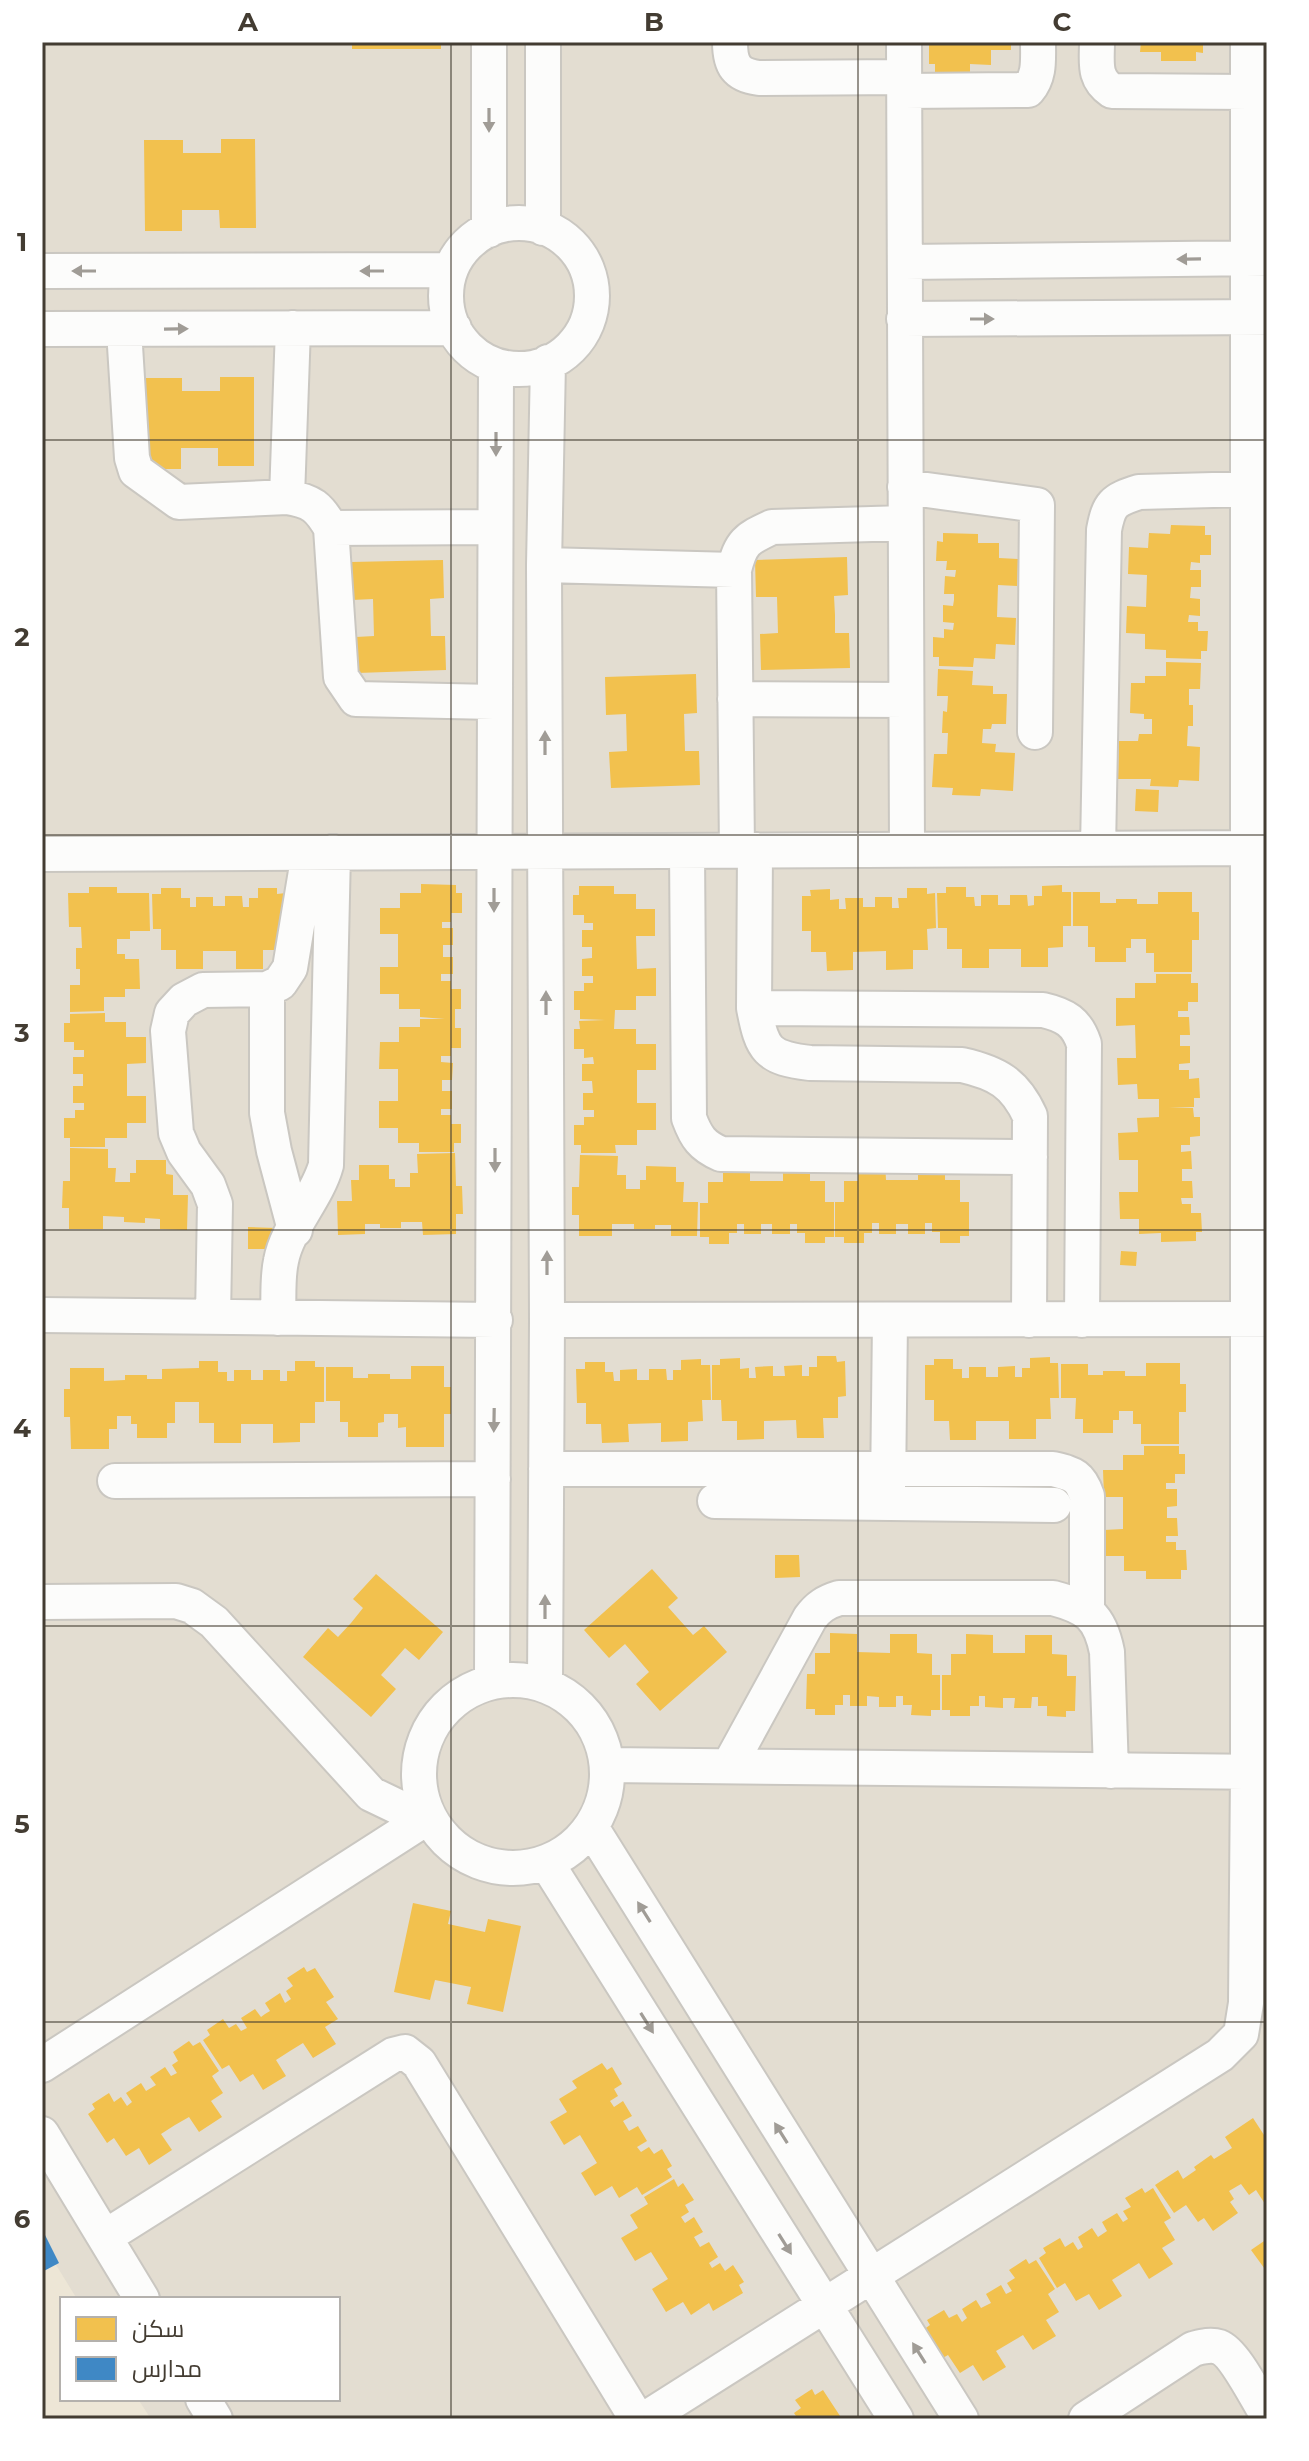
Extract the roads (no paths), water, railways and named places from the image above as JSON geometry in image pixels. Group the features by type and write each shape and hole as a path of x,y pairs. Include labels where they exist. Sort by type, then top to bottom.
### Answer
{"street":[{"path":"489,42 489,230"},
{"path":"543,42 543,228"},
{"path":"730,42 730,57 735,70 759,78 1028,90 1035,82 1038,70 1038,42"},
{"path":"904,42 907,850"},
{"path":"1097,42 1098,73 1102,84 1112,91 1249,92"},
{"path":"645,2419 1220,2055 1241,2034 1246,2003 1258,1772 1255,837 1250,489 1258,258 1248,42"},
{"path":"506,224 532,224 543,228 556,233 576,249 588,271 592,296 589,319 579,339 562,355 541,366 519,369 496,366 475,355 459,339 449,318 446,295 450,270 463,248 489,230 506,224"},
{"path":"905,262 1258,258"},
{"path":"42,271 450,270"},
{"path":"904,319 1258,317"},
{"path":"287,497 293,328"},
{"path":"42,329 454,328"},
{"path":"124,330 132,458 136,471 179,502 287,497 305,499 321,510 331,528 341,677 356,699 494,702"},
{"path":"545,1685 544,565 548,362"},
{"path":"492,1681 496,366"},
{"path":"905,487 1037,505 1035,732"},
{"path":"1098,849 1104,530 1108,509 1123,497 1139,492 1250,489"},
{"path":"905,523 772,527 752,536 739,549 734,570 735,699 754,1008 759,1032 768,1051 787,1060 962,1065 985,1070 1006,1082 1020,1095 1030,1116 1029,1320"},
{"path":"331,528 495,527"},
{"path":"544,565 734,570"},
{"path":"735,699 906,700"},
{"path":"42,854 1098,849 1255,837"},
{"path":"687,851 689,1118 696,1136 706,1148 721,1154 1030,1157"},
{"path":"213,1317 215,1204 208,1185 184,1152 176,1133 168,1031 172,1013 184,1000 203,990 267,989 280,983 290,968 321,853"},
{"path":"278,1318 281,1259 321,1185 326,1165 321,853"},
{"path":"267,989 267,1113 295,1230"},
{"path":"754,1008 1043,1010 1071,1020 1084,1044 1082,1320"},
{"path":"42,1315 495,1320"},
{"path":"547,1320 1257,1319"},
{"path":"888,1485 890,1321"},
{"path":"546,1469 888,1485 1054,1505"},
{"path":"715,1501 1053,1469 1073,1474 1083,1483 1087,1496 1087,1611"},
{"path":"115,1481 493,1479"},
{"path":"729,1766 810,1618 818,1607 827,1602 839,1598 1053,1598 1087,1611 1104,1635 1111,1771"},
{"path":"42,1602 176,1601 192,1606 214,1622 371,1794 428,1817"},
{"path":"519,1679 545,1685 569,1697 588,1716 601,1739 607,1765 607,1789 591,1827 569,1851 546,1862 519,1868 492,1867 466,1857 444,1840 428,1817 419,1790 418,1760 427,1733 444,1709 467,1691 492,1681 519,1679"},
{"path":"607,1765 1258,1772"},
{"path":"42,2065 428,1817"},
{"path":"591,1827 961,2419"},
{"path":"546,1862 896,2419"},
{"path":"1246,2003 1267,2037"},
{"path":"105,2237 393,2055 405,2052 419,2063 637,2419"},
{"path":"42,2134 141,2297"},
{"path":"1086,2419 1193,2349 1206,2346 1220,2347 1231,2356 1267,2414"},
{"path":"204,2401 215,2419"}]}
